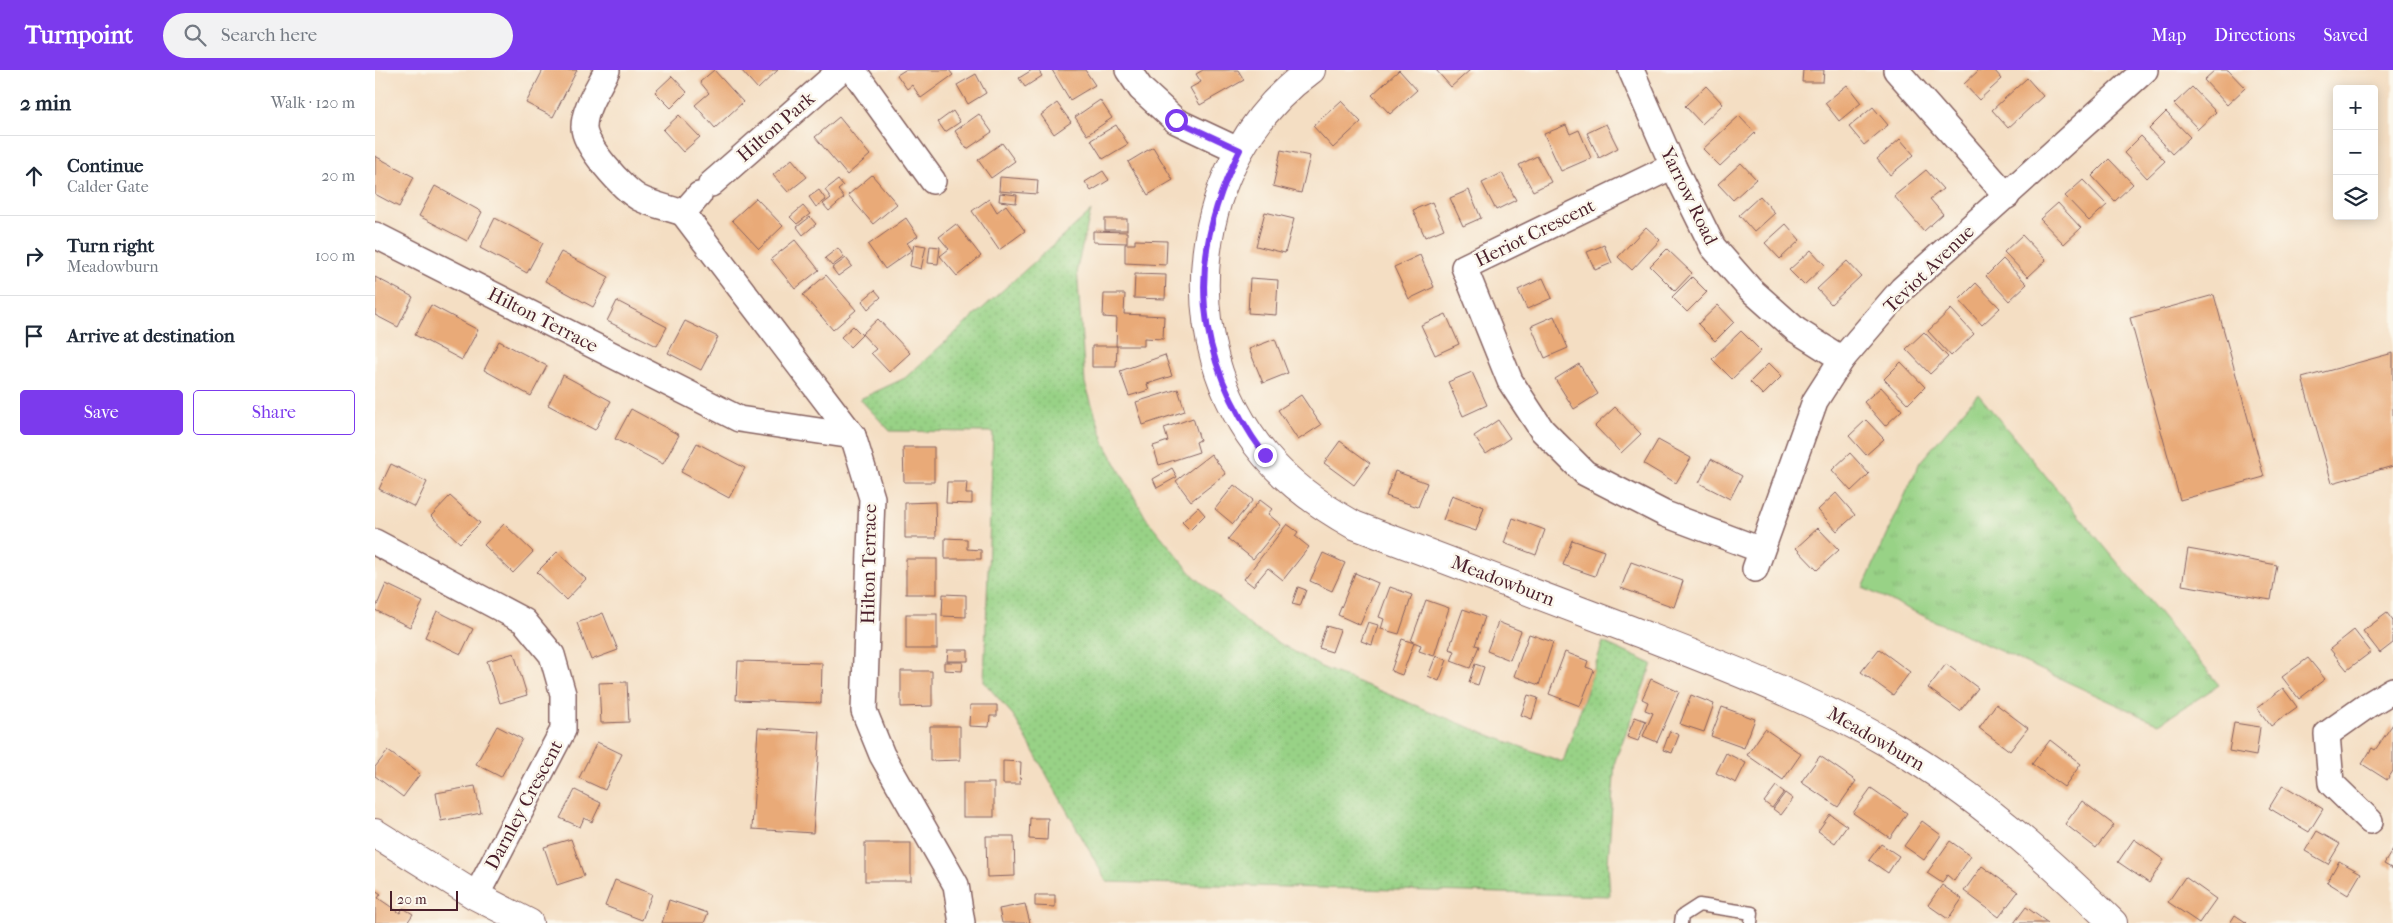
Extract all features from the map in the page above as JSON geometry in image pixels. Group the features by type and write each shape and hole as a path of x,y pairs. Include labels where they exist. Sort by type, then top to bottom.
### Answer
{"street":[{"path":"607,70 585,118 585,138 597,156 630,192 640,198 698,197 853,436"},
{"name":"Hilton Park","path":"698,197 841,70"},
{"path":"853,70 933,181"},
{"path":"1128,70 1141,89 1176,120 1240,150"},
{"name":"Meadowburn","path":"1311,70 1271,106 1240,150 1215,205 1208,234 1204,264 1203,294 1206,324 1215,362 1233,407 1253,439 1284,476 1305,494 1354,525 1727,666 1812,702 1886,742 1967,794 2056,867 2113,923"},
{"name":"Yarrow Road","path":"1631,70 1673,166 1713,247 1750,289 1796,330 1842,359"},
{"path":"1897,70 2007,196"},
{"name":"Teviot Avenue","path":"1758,560 1815,400 1842,359 1902,289 2145,70"},
{"name":"Heriot Crescent","path":"1673,166 1464,267 1510,381 1542,430 1585,473 1758,560"},
{"name":"Hilton Terrace","path":"375,235 739,419 853,436 872,498 864,711 882,755 956,885 962,923"},
{"name":"Darnley Crescent","path":"375,542 523,622 552,655 563,694 563,730 477,896"},
{"path":"2369,821 2331,783 2327,734 2393,690"},
{"path":"375,833 477,896 529,923"}],"lane":[{"path":"1681,923 1682,916 1699,905 1752,913 1751,923"}],"green space":[{"path":"1091,211 1077,267 1085,383 1105,444 1146,518 1193,575 1253,628 1321,667 1486,734 1563,762 1603,642 1652,664 1615,761 1608,863 1610,896 1107,882 1013,715 984,682 993,432 890,431 860,399 905,378"},
{"path":"1978,394 2219,685 2159,724 1863,588 1920,462"}],"building":[{"path":"543,70 577,70 553,117 526,103"},
{"path":"714,70 743,102 715,128 695,105 709,93 700,82"},
{"path":"741,70 778,70 758,89"},
{"path":"905,70 949,70 953,75 921,98 912,85 907,89 897,75"},
{"path":"1032,70 1038,70 1042,76 1025,87 1019,78"},
{"path":"1052,70 1085,70 1095,85 1070,100"},
{"path":"1203,70 1238,70 1244,80 1200,105 1190,88 1201,82 1196,74"},
{"path":"1399,70 1417,90 1390,114 1372,95"},
{"path":"1436,70 1470,70 1451,87"},
{"path":"1803,70 1824,70 1823,82 1802,82"},
{"path":"1979,70 1994,70 2002,79 1979,100 1964,84"},
{"path":"2215,70 2228,70 2245,88 2227,105 2204,80"},
{"path":"976,74 986,93 968,104 957,85"},
{"path":"672,76 687,92 671,108 655,92"},
{"path":"2027,78 2043,96 2008,128 1992,110"},
{"path":"1847,85 1861,103 1839,121 1825,103"},
{"path":"1706,86 1723,104 1702,124 1685,106"},
{"path":"2192,87 2216,112 2198,129 2174,104"},
{"path":"1100,100 1112,118 1087,135 1075,117"},
{"path":"1341,101 1361,122 1333,148 1313,126"},
{"path":"1057,103 1071,122 1054,134 1041,115"},
{"path":"1873,107 1888,125 1864,145 1849,127"},
{"path":"953,111 960,122 945,132 938,122"},
{"path":"2166,112 2190,137 2172,154 2149,129"},
{"path":"979,114 992,132 967,149 955,131"},
{"path":"679,115 700,137 683,152 663,130"},
{"path":"1739,116 1755,133 1720,166 1703,149"},
{"path":"839,117 870,155 847,175 815,137"},
{"path":"1606,124 1618,148 1599,158 1587,133"},
{"path":"1116,125 1128,144 1103,159 1091,140"},
{"path":"1566,125 1570,134 1579,130 1591,158 1561,171 1544,134"},
{"path":"2141,136 2165,161 2147,178 2124,153"},
{"path":"1900,139 1914,155 1890,175 1877,159"},
{"path":"1002,143 1015,161 991,178 978,160"},
{"path":"1153,147 1173,180 1148,195 1128,162"},
{"path":"1281,150 1310,156 1301,193 1273,186"},
{"path":"375,156 414,177 399,207 375,194"},
{"path":"1537,156 1551,182 1533,191 1519,165"},
{"path":"792,159 807,177 788,192 773,175"},
{"path":"2109,159 2133,184 2115,201 2092,176"},
{"path":"1741,163 1756,179 1733,200 1718,184"},
{"path":"1926,170 1943,189 1930,199 1943,214 1924,231 1894,196"},
{"path":"1103,171 1109,180 1091,191 1085,182"},
{"path":"1502,173 1516,200 1496,210 1482,183"},
{"path":"872,175 897,204 873,224 848,195"},
{"path":"1000,177 1038,180 1037,194 999,191"},
{"path":"838,180 843,186 838,190 844,198 829,211 823,204 831,198 825,190"},
{"path":"2083,180 2107,205 2089,221 2065,196"},
{"path":"435,186 482,212 467,241 419,216"},
{"path":"819,190 826,200 816,207 809,197"},
{"path":"1469,190 1481,218 1463,226 1450,198"},
{"path":"1000,193 1017,195 1016,203 999,201"},
{"path":"1760,196 1775,213 1754,232 1739,215"},
{"path":"756,198 783,226 759,249 732,220"},
{"path":"989,199 997,212 1006,205 1025,231 999,250 972,211"},
{"path":"1432,202 1444,229 1425,237 1413,210"},
{"path":"2058,203 2081,228 2064,244 2040,219"},
{"path":"803,206 810,214 797,224 790,217"},
{"path":"1265,212 1294,219 1285,253 1256,246"},
{"path":"810,217 816,224 803,235 797,227"},
{"path":"495,218 543,243 527,273 480,248"},
{"path":"906,218 918,236 907,243 912,250 885,269 868,245"},
{"path":"1105,219 1127,219 1127,230 1105,230"},
{"path":"956,224 981,256 957,276 940,256 949,249 939,237"},
{"path":"1786,224 1800,240 1780,259 1765,243"},
{"path":"1646,227 1660,240 1632,270 1618,257"},
{"path":"1093,231 1127,232 1127,243 1093,242"},
{"path":"2022,235 2046,260 2028,277 2004,252"},
{"path":"795,240 819,270 795,289 771,259"},
{"path":"1135,240 1167,241 1166,265 1125,263 1125,244 1135,244"},
{"path":"914,244 926,246 921,269 910,266"},
{"path":"1604,245 1612,263 1595,270 1587,252"},
{"path":"930,246 940,247 938,264 928,263"},
{"path":"838,248 844,257 832,266 825,258"},
{"path":"1667,249 1692,273 1675,291 1650,266"},
{"path":"1811,250 1825,265 1804,285 1789,270"},
{"path":"561,252 609,277 593,307 545,281"},
{"path":"1420,255 1434,287 1409,299 1394,267"},
{"path":"846,258 852,266 838,276 832,268"},
{"path":"2003,259 2027,284 2009,301 1986,276"},
{"path":"1847,261 1861,276 1831,304 1817,289"},
{"path":"1135,274 1166,275 1165,299 1134,298"},
{"path":"826,275 856,310 833,330 803,295"},
{"path":"375,277 413,297 398,327 375,315"},
{"path":"1692,277 1707,292 1687,312 1672,297"},
{"path":"1250,278 1278,280 1276,315 1248,313"},
{"path":"1543,278 1552,298 1527,309 1518,290"},
{"path":"1976,283 2000,308 1982,325 1959,300"},
{"path":"875,290 881,297 868,309 862,301"},
{"path":"1104,294 1125,294 1124,314 1164,316 1163,339 1144,338 1144,346 1116,346 1117,318 1103,317"},
{"path":"2214,295 2264,477 2180,500 2130,318"},
{"path":"617,301 667,327 657,346 607,321"},
{"path":"431,305 478,330 462,360 415,335"},
{"path":"1718,305 1734,322 1715,341 1698,324"},
{"path":"1951,309 1974,334 1951,356 1928,331"},
{"path":"1446,314 1459,344 1435,355 1421,325"},
{"path":"1554,316 1568,348 1545,358 1531,326"},
{"path":"878,319 910,353 889,372 871,353 876,349 862,334"},
{"path":"685,321 718,337 701,370 668,353"},
{"path":"853,326 862,335 850,347 841,337"},
{"path":"1741,331 1761,351 1732,379 1712,359"},
{"path":"1924,332 1948,357 1930,374 1906,349"},
{"path":"1275,339 1288,373 1263,383 1249,349"},
{"path":"499,341 547,366 531,396 484,370"},
{"path":"1092,346 1117,346 1116,367 1092,367"},
{"path":"2393,353 2393,466 2332,483 2302,378"},
{"path":"1165,355 1172,376 1147,384 1149,390 1129,396 1120,371"},
{"path":"1901,362 1925,387 1908,404 1884,379"},
{"path":"1769,363 1782,376 1763,395 1750,382"},
{"path":"1579,364 1598,394 1574,409 1555,379"},
{"path":"1472,372 1487,405 1463,416 1448,382"},
{"path":"563,375 611,401 595,430 548,405"},
{"path":"1881,387 1902,410 1885,426 1864,402"},
{"path":"1178,389 1185,411 1143,425 1136,402"},
{"path":"1301,395 1321,425 1298,440 1278,410"},
{"path":"1615,407 1641,434 1621,453 1595,426"},
{"path":"631,409 679,435 663,464 615,439"},
{"path":"1193,418 1200,440 1196,442 1199,452 1159,465 1153,446 1168,441 1164,428"},
{"path":"1498,420 1510,438 1486,454 1474,436"},
{"path":"1866,420 1884,439 1866,455 1849,436"},
{"path":"1658,440 1691,458 1676,483 1644,464"},
{"path":"1340,441 1370,463 1354,485 1324,463"},
{"path":"697,443 745,468 729,498 681,472"},
{"path":"903,447 934,447 934,482 904,482"},
{"path":"1850,453 1869,474 1851,491 1832,470"},
{"path":"1211,454 1226,474 1191,501 1176,481"},
{"path":"1711,459 1742,476 1730,499 1699,483"},
{"path":"391,464 427,482 415,507 379,489"},
{"path":"1172,468 1177,477 1157,488 1153,479"},
{"path":"1395,471 1427,483 1418,507 1386,496"},
{"path":"947,482 967,482 966,494 972,494 972,504 946,503"},
{"path":"1234,485 1253,500 1233,524 1215,509"},
{"path":"1836,493 1855,515 1837,531 1818,510"},
{"path":"1452,495 1484,507 1476,531 1443,520"},
{"path":"450,496 480,523 460,543 431,516"},
{"path":"1260,500 1272,509 1268,514 1281,525 1253,559 1228,539"},
{"path":"935,502 936,538 905,538 905,503"},
{"path":"1198,507 1205,515 1190,530 1182,522"},
{"path":"1513,518 1545,530 1536,555 1504,543"},
{"path":"504,524 533,552 513,573 484,545"},
{"path":"1287,524 1298,532 1295,536 1309,547 1283,580 1268,568 1253,586 1244,579"},
{"path":"1818,528 1839,550 1817,570 1796,548"},
{"path":"945,538 967,539 967,549 981,550 981,559 945,559"},
{"path":"1572,540 1604,551 1595,576 1563,565"},
{"path":"2188,549 2277,565 2271,600 2182,585"},
{"path":"557,552 586,579 566,600 537,572"},
{"path":"1323,553 1345,563 1332,591 1310,581"},
{"path":"906,559 937,559 937,594 906,594"},
{"path":"1631,562 1683,581 1674,607 1621,588"},
{"path":"1355,573 1378,583 1360,625 1338,615"},
{"path":"386,584 423,602 410,627 375,610"},
{"path":"1298,587 1306,590 1300,606 1292,604"},
{"path":"1390,587 1412,595 1399,634 1381,629 1384,619 1379,617"},
{"path":"943,594 966,595 966,617 942,616"},
{"path":"1426,600 1449,608 1434,656 1419,651 1421,645 1411,641"},
{"path":"1463,609 1485,617 1475,645 1479,646 1470,668 1451,661 1455,651 1449,649"},
{"path":"437,611 473,629 461,654 425,637"},
{"path":"603,613 618,650 591,660 577,623"},
{"path":"2387,613 2393,621 2393,643 2380,653 2363,631"},
{"path":"906,614 937,614 937,649 906,649"},
{"path":"1368,622 1378,625 1372,645 1361,641"},
{"path":"1498,622 1521,631 1510,660 1487,651"},
{"path":"1326,626 1340,630 1332,652 1319,648"},
{"path":"2354,630 2371,652 2347,670 2330,649"},
{"path":"1529,634 1553,642 1539,685 1514,676"},
{"path":"1402,639 1414,643 1402,675 1391,671"},
{"path":"1879,649 1910,672 1893,695 1861,672"},
{"path":"948,650 968,650 968,661 947,661"},
{"path":"1565,652 1588,661 1586,667 1594,670 1580,706 1549,694"},
{"path":"514,653 527,695 500,703 487,661"},
{"path":"1436,656 1447,660 1439,681 1428,676"},
{"path":"2308,658 2325,679 2299,699 2282,677"},
{"path":"738,661 822,663 821,703 736,700"},
{"path":"944,662 963,662 962,671 944,670"},
{"path":"1475,664 1484,667 1478,685 1469,682"},
{"path":"1946,664 1978,688 1960,711 1928,688"},
{"path":"901,671 932,671 932,706 901,707"},
{"path":"1651,679 1679,692 1657,742 1643,736 1653,713 1645,710 1648,702 1642,699"},
{"path":"627,682 629,722 601,723 599,683"},
{"path":"2283,688 2297,707 2271,726 2257,708"},
{"path":"1528,695 1538,698 1532,719 1521,715"},
{"path":"1691,695 1714,704 1704,732 1680,724"},
{"path":"1996,704 2028,728 2010,751 1979,728"},
{"path":"970,705 997,705 997,716 990,716 989,727 969,726"},
{"path":"1722,707 1755,719 1744,748 1711,736"},
{"path":"1635,717 1646,721 1638,741 1627,737"},
{"path":"2234,723 2260,727 2256,756 2229,751"},
{"path":"2393,724 2393,771 2387,780 2362,764 2372,748 2375,750"},
{"path":"497,726 522,739 501,777 476,764"},
{"path":"930,726 960,726 960,760 930,761"},
{"path":"758,728 820,732 813,833 752,829"},
{"path":"1765,729 1801,754 1783,780 1747,755"},
{"path":"1670,731 1679,735 1672,753 1663,750"},
{"path":"2050,740 2081,764 2064,787 2032,764"},
{"path":"597,742 622,754 605,790 579,778"},
{"path":"388,751 420,774 403,797 375,776 375,767"},
{"path":"1726,753 1746,763 1736,783 1716,773"},
{"path":"1820,756 1856,781 1838,807 1801,782"},
{"path":"1003,761 1021,762 1020,784 1003,784"},
{"path":"963,783 994,783 994,817 963,817"},
{"path":"2283,785 2323,809 2309,832 2269,808"},
{"path":"475,786 481,813 441,821 436,793"},
{"path":"1776,786 1784,792 1772,808 1764,802"},
{"path":"1871,788 1907,813 1890,838 1853,813"},
{"path":"575,790 601,803 592,822 584,818 580,827 560,818"},
{"path":"1785,793 1793,799 1781,815 1773,809"},
{"path":"2082,801 2114,825 2096,848 2065,824"},
{"path":"1830,814 1847,826 1835,843 1818,831"},
{"path":"1030,818 1048,818 1047,840 1029,839"},
{"path":"1922,821 1941,835 1924,860 1904,846"},
{"path":"2317,831 2340,844 2328,864 2305,851"},
{"path":"986,836 1014,836 1015,876 987,877"},
{"path":"571,839 584,876 557,885 544,847"},
{"path":"2134,839 2164,860 2149,883 2118,862"},
{"path":"1950,841 1971,856 1954,881 1947,875 1942,883 1927,873"},
{"path":"865,843 911,843 911,881 865,881"},
{"path":"1881,844 1899,856 1888,873 1869,860"},
{"path":"2393,849 2393,869 2384,864"},
{"path":"2339,861 2361,873 2348,895 2327,882"},
{"path":"1982,866 2018,892 1999,917 1964,891"},
{"path":"2185,877 2216,899 2199,923 2168,902"},
{"path":"615,880 652,894 642,920 605,906"},
{"path":"1942,885 1962,899 1948,919 1928,905"},
{"path":"375,890 381,894 378,898 400,913 403,908 413,914 407,923 375,923"},
{"path":"1035,895 1055,895 1055,907 1035,906"},
{"path":"669,900 708,913 704,923 662,923"},
{"path":"1025,904 1030,923 1002,923 999,909"},
{"path":"2026,907 2048,923 2014,923"},
{"path":"2235,915 2247,923 2230,923"}],"route":[{"path":"1176,120 1240,150 1226,177 1215,205 1208,234 1203,294 1206,324 1212,353 1221,381 1233,407 1265,455"}]}
